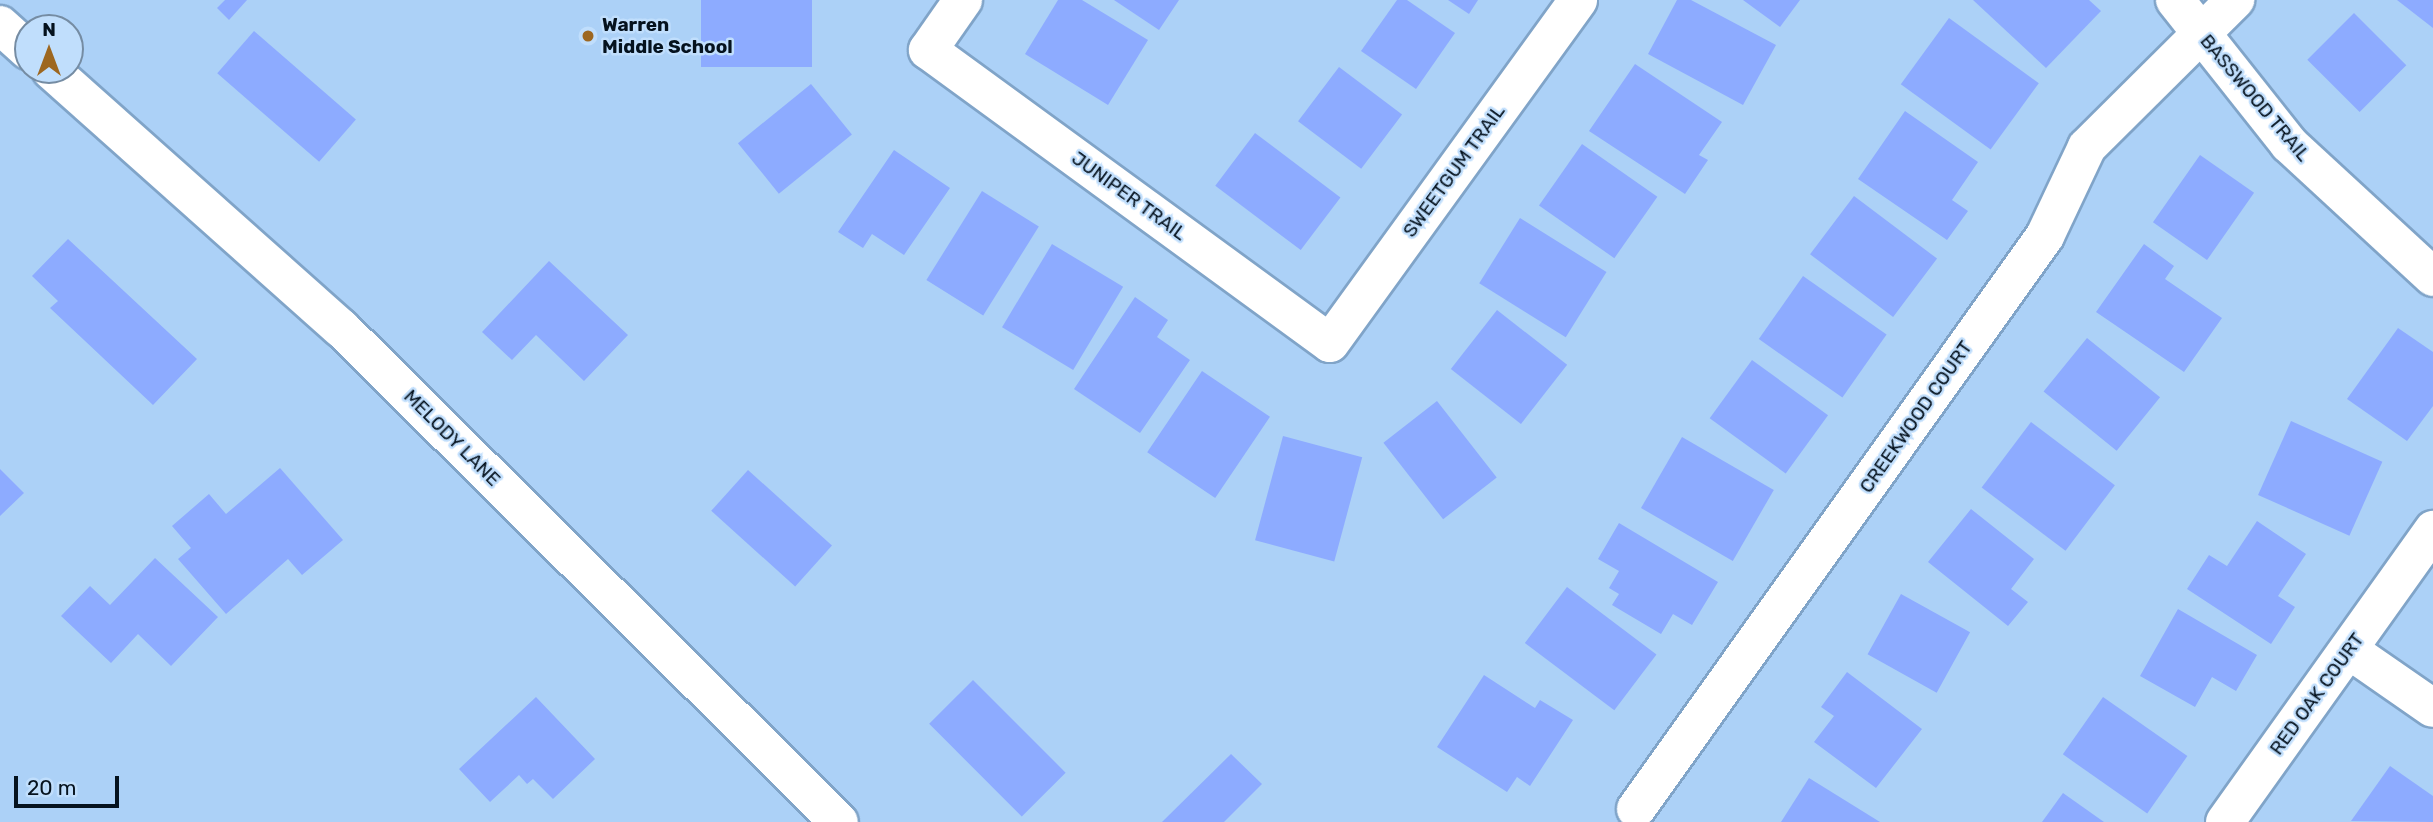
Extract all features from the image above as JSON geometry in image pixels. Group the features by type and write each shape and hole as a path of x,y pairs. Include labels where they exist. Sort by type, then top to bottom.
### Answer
{"street":[{"name":"JUNIPER TRAIL","path":"964,0 928,50 1331,343"},
{"name":"SWEETGUM TRAIL","path":"1331,343 1578,0"},
{"name":"BASSWOOD TRAIL","path":"2175,0 2289,145 2433,277"},
{"name":"CREEKWOOD COURT","path":"1636,809 2045,236 2087,147 2235,0"},
{"path":"0,25 14,38"},
{"name":"MELODY LANE","path":"67,84 341,328 839,822"},
{"name":"RED OAK COURT","path":"2225,822 2352,652 2386,589 2433,530"},
{"path":"2352,652 2433,708"}],"building":[{"path":"225,0 247,0 229,20 217,8"},
{"path":"701,0 812,0 812,67 701,67"},
{"path":"1058,0 1082,0 1148,40 1108,105 1025,54"},
{"path":"1114,0 1179,0 1159,30"},
{"path":"1397,0 1407,0 1455,33 1416,89 1361,51"},
{"path":"1448,0 1478,0 1469,14"},
{"path":"1677,0 1691,0 1776,45 1743,105 1648,54"},
{"path":"1743,0 1800,0 1780,27"},
{"path":"1973,0 2089,0 2101,11 2046,68"},
{"path":"2397,0 2433,0 2433,28"},
{"path":"2354,13 2406,65 2360,112 2307,60"},
{"path":"1949,18 2039,83 1991,150 1901,84"},
{"path":"254,31 356,120 319,162 217,73"},
{"path":"1635,64 1722,122 1699,155 1708,160 1685,194 1589,131"},
{"path":"1339,67 1402,115 1361,169 1298,121"},
{"path":"811,84 852,135 779,194 738,143"},
{"path":"1905,111 1978,162 1952,200 1968,211 1947,240 1858,179"},
{"path":"1255,133 1340,197 1301,250 1215,186"},
{"path":"1582,144 1657,197 1614,258 1539,205"},
{"path":"894,150 950,188 904,255 872,234 863,248 838,232"},
{"path":"2200,155 2254,193 2207,260 2153,222"},
{"path":"982,191 1039,227 983,316 926,280"},
{"path":"1854,196 1937,259 1893,317 1810,254"},
{"path":"1520,218 1607,272 1566,337 1479,283"},
{"path":"68,239 197,359 153,405 50,308 58,301 32,276"},
{"path":"1052,244 1123,287 1073,370 1002,327"},
{"path":"2144,244 2174,266 2165,279 2222,318 2184,372 2096,312"},
{"path":"549,261 628,335 584,381 536,335 512,360 482,332"},
{"path":"1803,276 1887,335 1842,398 1759,339"},
{"path":"1135,297 1168,320 1157,337 1190,360 1140,433 1074,389"},
{"path":"1497,310 1567,365 1521,424 1451,369"},
{"path":"2398,328 2433,352 2433,406 2407,441 2347,399"},
{"path":"2087,338 2160,397 2117,451 2044,392"},
{"path":"1752,360 1828,415 1786,474 1710,418"},
{"path":"1202,371 1270,417 1215,498 1147,452"},
{"path":"1437,401 1497,477 1443,519 1383,443"},
{"path":"2291,421 2382,462 2349,536 2258,495"},
{"path":"2031,422 2115,485 2066,551 1982,487"},
{"path":"1283,436 1362,457 1334,562 1255,540"},
{"path":"1682,437 1774,490 1733,561 1641,508"},
{"path":"280,468 343,540 302,575 288,559 226,614 178,559 191,548 172,526 209,494 226,514"},
{"path":"0,469 24,493 0,516"},
{"path":"748,470 832,546 795,586 711,511"},
{"path":"1971,509 2034,559 2011,589 2028,602 2008,626 1928,562"},
{"path":"2257,521 2306,554 2278,596 2295,607 2271,644 2187,589 2209,555 2227,566"},
{"path":"1619,523 1718,582 1692,625 1673,614 1661,634 1612,605 1619,594 1609,588 1619,571 1598,559"},
{"path":"155,558 218,617 171,666 138,634 111,663 61,616 90,586 110,605"},
{"path":"1567,587 1656,654 1614,710 1525,643"},
{"path":"1901,594 1970,632 1937,693 1868,654"},
{"path":"2178,609 2257,655 2236,691 2212,677 2195,707 2140,676"},
{"path":"1847,672 1922,729 1876,788 1814,742 1834,716 1821,707"},
{"path":"1484,675 1535,708 1540,700 1573,720 1530,786 1517,777 1507,792 1437,747"},
{"path":"973,680 1066,773 1022,816 929,724"},
{"path":"536,697 595,759 553,799 533,779 527,784 519,775 490,802 459,769"},
{"path":"2103,697 2187,756 2147,813 2063,754"},
{"path":"1231,754 1262,784 1224,822 1162,822"},
{"path":"2390,766 2433,796 2433,822 2351,821"},
{"path":"1809,778 1880,822 1781,822"},
{"path":"2063,793 2104,822 2042,822"}],"place":[{"name":"Warren Middle School","path":"588,36"}]}
